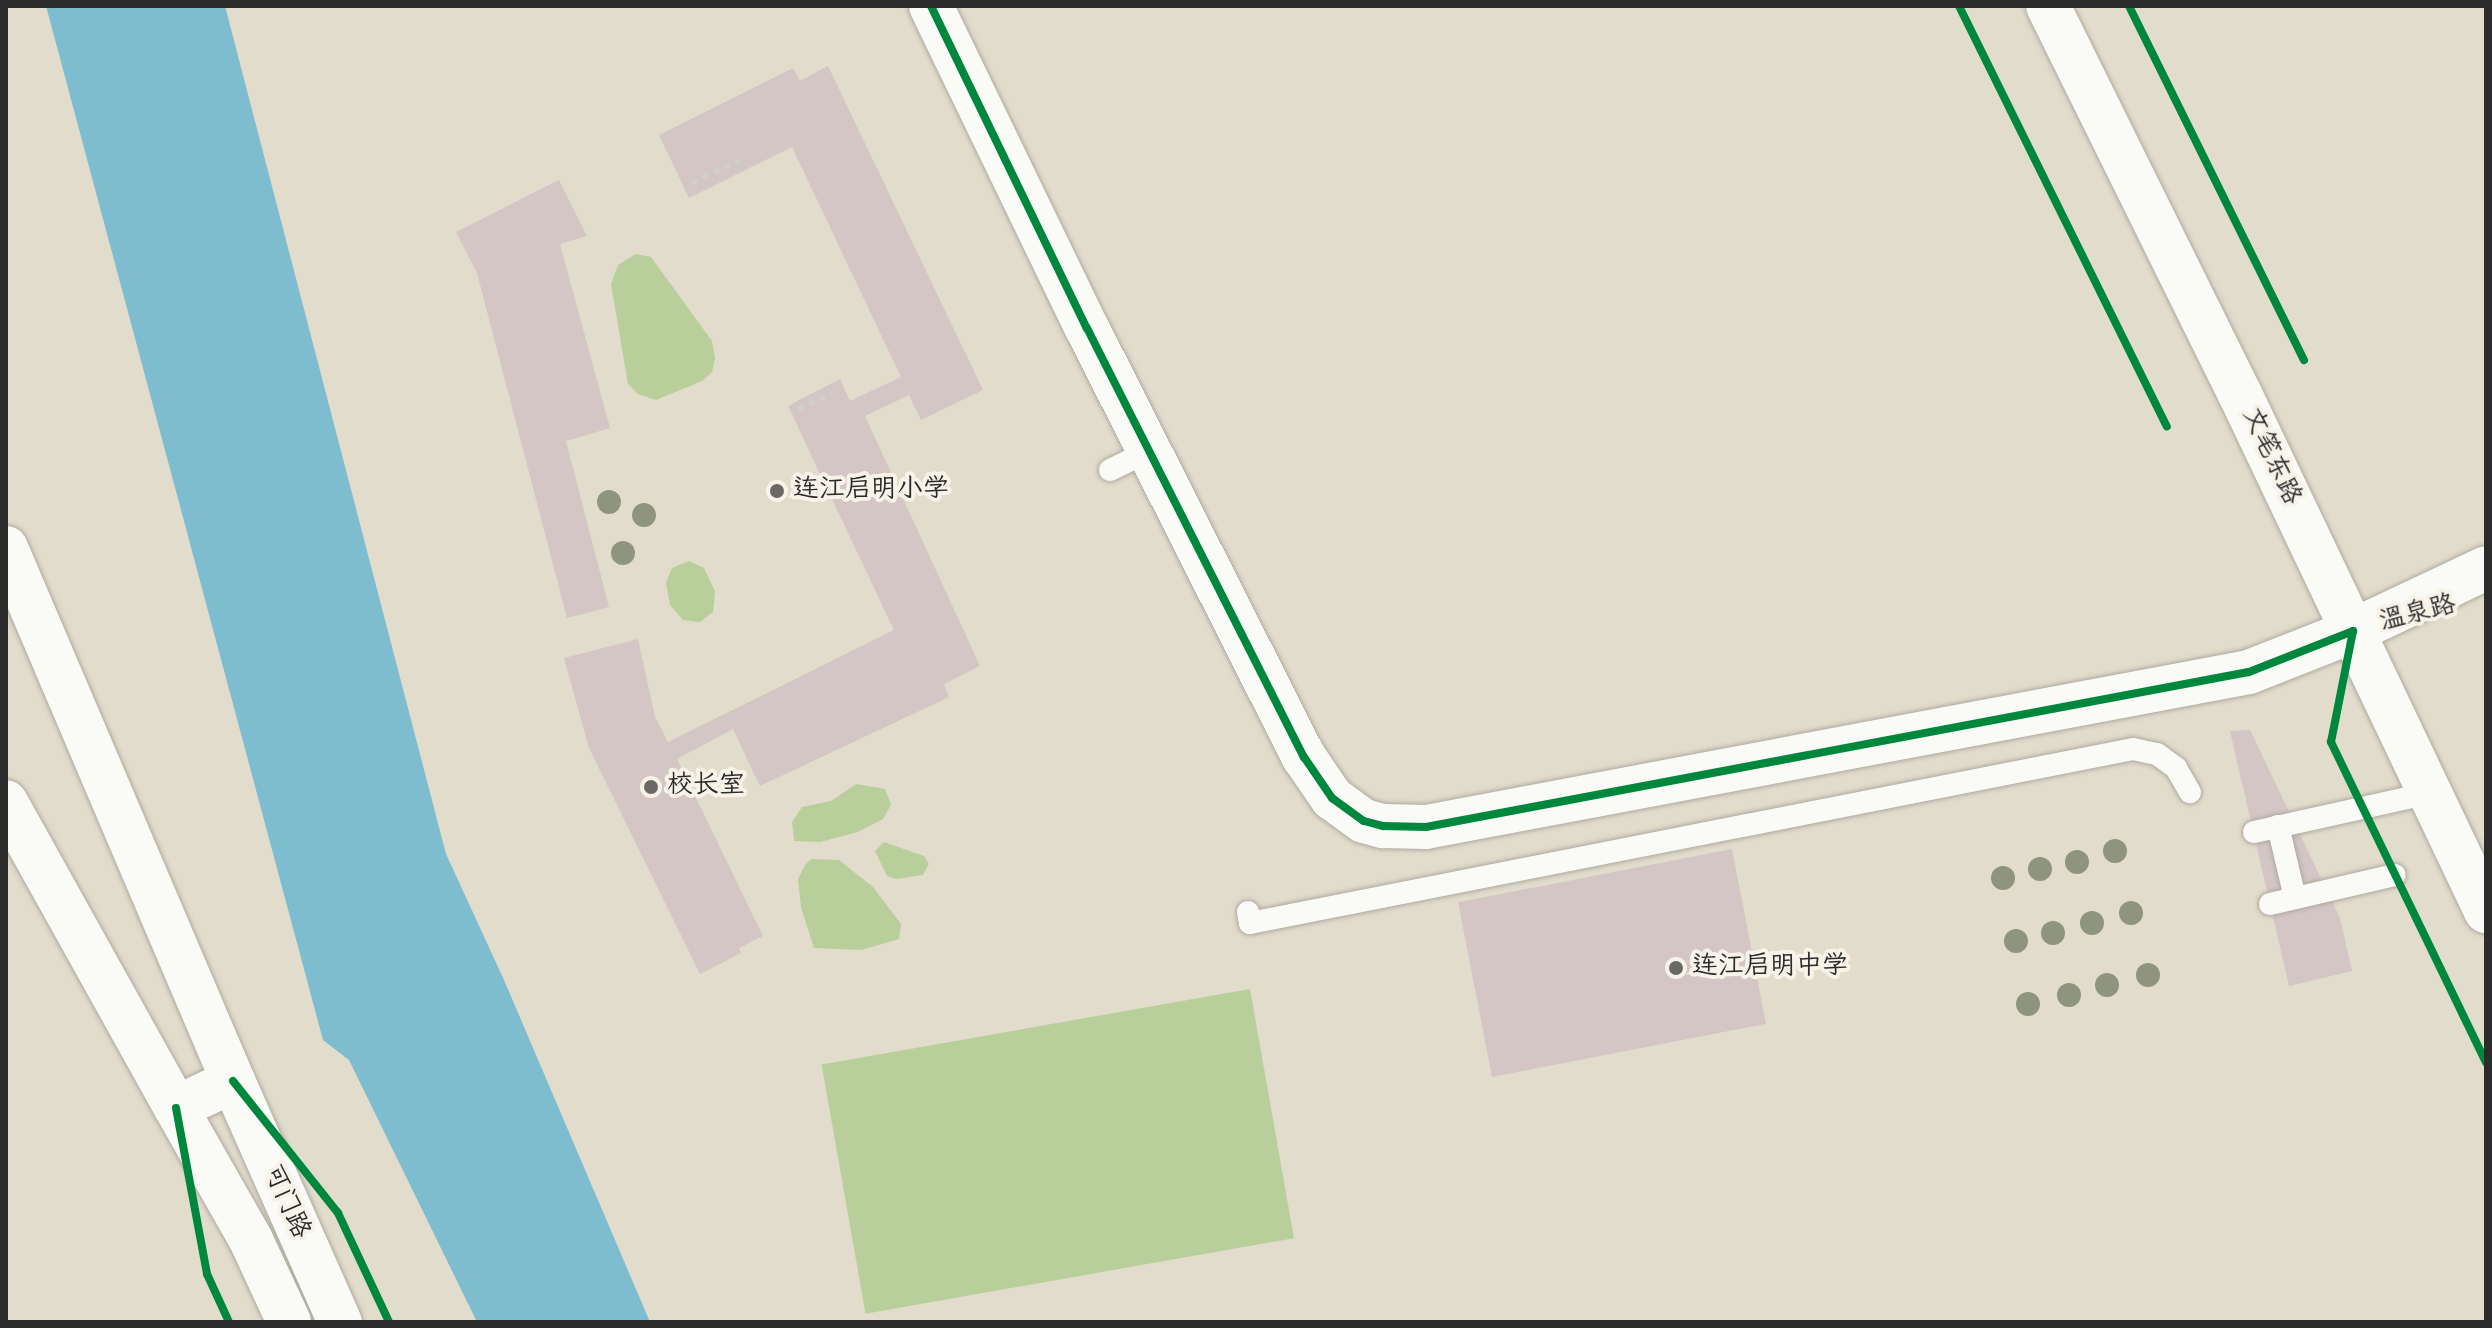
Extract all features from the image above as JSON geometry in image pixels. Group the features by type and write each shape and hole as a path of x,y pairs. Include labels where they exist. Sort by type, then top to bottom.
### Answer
{"main road":[{"path":"931,6 1149,451 1304,757 1332,798 1364,821 1383,826 1426,827 2249,672 2353,631"},
{"name":"文笔东路","path":"2048,6 2239,392 2486,911"},
{"name":"可门路","path":"6,548 233,1081 340,1322"},
{"name":"温泉路","path":"2353,631 2486,568"},
{"name":"温泉路","path":"2353,631 2486,599"},
{"name":"可门路","path":"6,802 251,1240 289,1322"},
{"path":"176,1108 233,1081"}],"lane":[{"path":"1110,470 1149,451"},
{"path":"1248,912 1250,923 2133,749 2157,754 2176,768 2190,792"},
{"path":"2254,832 2430,793"},
{"path":"2278,826 2295,898"},
{"path":"2270,904 2395,875"}],"path":[{"path":"692,182 740,160"},
{"path":"798,409 833,392"}],"green space":[{"path":"636,254 651,257 712,341 715,358 712,372 702,381 656,400 638,394 628,384 611,284 618,265"},
{"path":"689,561 704,568 715,591 713,612 700,622 683,620 670,605 666,583 672,568"},
{"path":"856,784 885,789 891,805 883,819 858,832 820,842 794,841 792,822 802,807 831,801"},
{"path":"884,842 924,856 929,864 923,875 896,879 887,876 875,851"},
{"path":"812,859 839,860 873,887 901,924 899,939 861,950 814,948 801,907 798,879"},
{"path":"1250,989 1294,1238 866,1314 822,1065"}],"water":[{"path":"46,6 225,6 446,854 504,980 650,1322 477,1322 349,1060 323,1040"}],"building":[{"path":"828,66 983,390 921,420 909,395 865,416 980,666 944,684 949,697 760,786 733,729 677,759 763,936 739,948 741,953 700,974 589,748 564,658 638,639 655,717 668,742 894,630 788,406 840,379 850,401 901,377 792,147 689,198 659,135 793,68 800,81"},
{"path":"559,180 587,236 560,244 610,428 566,441 609,607 567,618 477,273 456,232"},
{"path":"2250,730 2340,918 2352,971 2289,986 2230,731"},
{"path":"1732,849 1766,1024 1492,1077 1458,902"}],"cycle path":[{"path":"931,6 1087,328 1304,757 1332,798 1364,821 1383,826 1426,827 2249,672 2353,631"},
{"path":"1959,6 2167,426"},
{"path":"2129,6 2304,360"},
{"path":"2353,631 2331,742 2486,1063"},
{"path":"233,1081 338,1213 389,1322"},
{"path":"176,1108 207,1274 229,1322"}],"place":[{"name":"连江启明小学","path":"777,491"},
{"name":"校长室","path":"651,787"},
{"name":"连江启明中学","path":"1676,968"}]}
